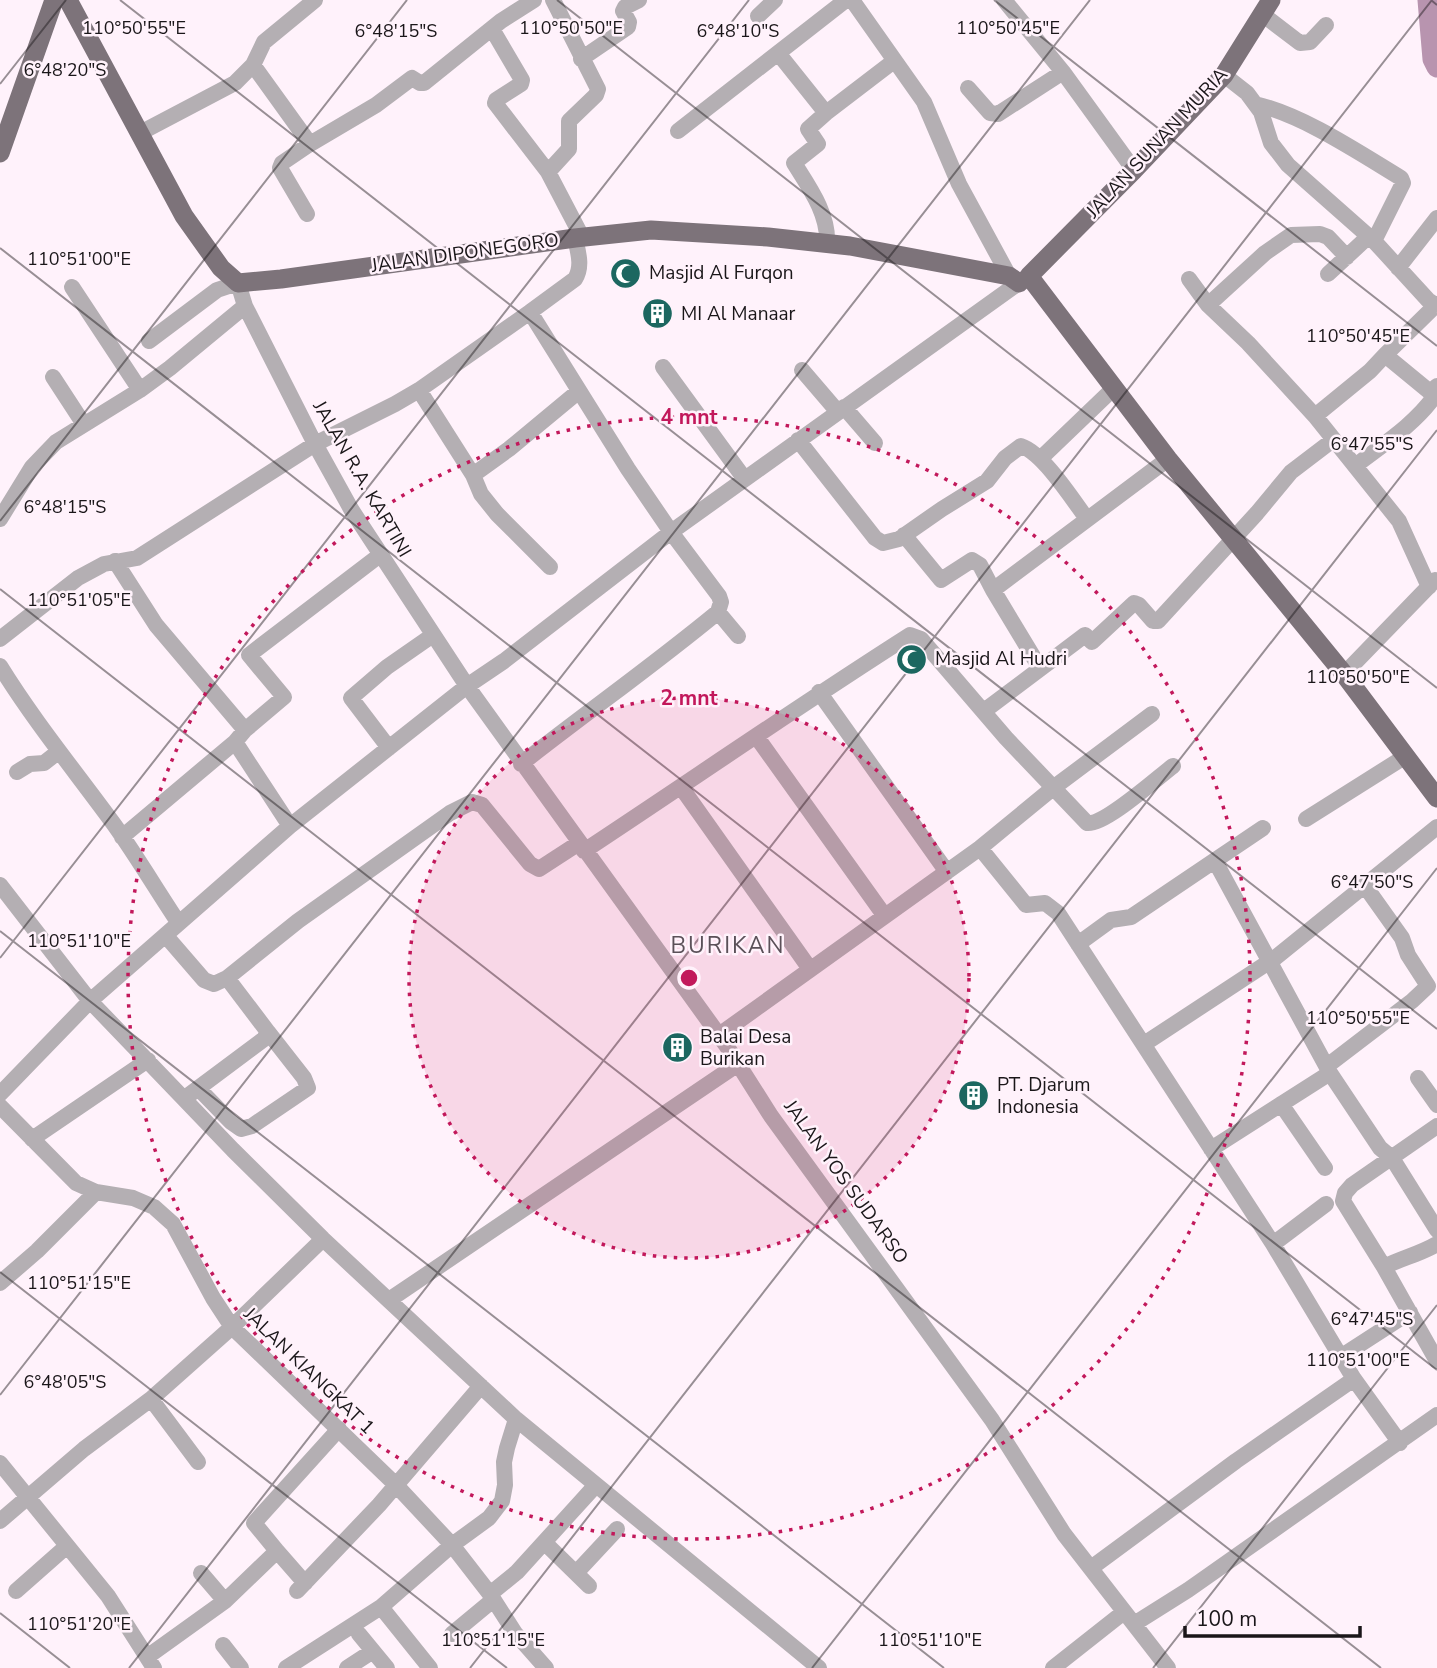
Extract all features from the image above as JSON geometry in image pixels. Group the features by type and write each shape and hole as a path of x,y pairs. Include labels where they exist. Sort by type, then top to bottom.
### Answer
{"main road":[{"path":"0,153 54,0"},
{"path":"68,0 196,233 222,268 238,283"},
{"name":"JALAN SUNAN MURIA","path":"1019,278 1134,170 1224,75 1267,7"},
{"name":"JALAN DIPONEGORO","path":"238,283 579,237 651,230 768,237 827,244 1019,278"},
{"path":"1019,278 1115,388 1168,458 1344,674 1436,794"}],"street":[{"path":"140,134 235,83 253,65 264,42 315,0"},
{"path":"307,214 280,168 285,161 376,106 412,78 424,83 492,29 534,0"},
{"path":"548,172 569,149 569,121 596,95 598,89 553,0"},
{"path":"581,59 628,27 629,22 623,11 625,6 639,0"},
{"path":"758,16 775,0"},
{"path":"678,131 846,0"},
{"path":"0,1094 90,1002 290,825 467,686 505,661 671,532 1019,278 959,184 924,102 852,0"},
{"path":"1004,0 1063,72 1134,170"},
{"path":"1267,7 1300,43 1310,42 1326,25"},
{"path":"0,639 78,578 115,561 137,558 315,444 419,390 575,279 580,264 579,237 548,172 495,103 521,84 522,80 492,29"},
{"path":"778,53 826,113"},
{"path":"827,244 828,229 813,193 794,163 818,144 808,128 894,61"},
{"path":"253,65 310,144"},
{"path":"968,88 990,113 998,114 1063,72"},
{"path":"1224,75 1247,93 1261,112 1271,143 1288,165 1372,238 1436,305 1370,371 1315,416"},
{"path":"1255,104 1286,113 1401,178 1404,183 1372,238 1328,274"},
{"path":"1398,268 1437,218"},
{"path":"1208,305 1265,253 1291,235 1320,233 1328,237 1347,257"},
{"path":"1189,279 1208,305 1315,416 1399,521 1433,582 1344,674"},
{"path":"149,341 213,293 238,283"},
{"name":"JALAN R.A. KARTINI","path":"238,283 246,306 315,444 351,509 467,686"},
{"path":"72,287 140,390"},
{"path":"0,519 32,467 56,442 140,390 246,306"},
{"path":"522,764 651,667 718,612 721,602 671,532 530,312"},
{"path":"1355,466 1391,438 1434,397 1434,389 1385,355"},
{"path":"663,367 744,478"},
{"path":"802,370 875,443"},
{"path":"52,377 83,424"},
{"path":"1040,459 1115,388"},
{"path":"419,390 473,475 481,494 497,514 550,567"},
{"path":"473,475 579,391"},
{"path":"798,440 879,541 890,543 990,479 1017,447 1026,448 1040,459 1087,519"},
{"path":"984,711 1084,635 1092,642 1134,603 1153,621 1158,621 1291,472 1333,440"},
{"path":"993,590 1168,458"},
{"path":"904,535 941,580 972,560 980,565 1040,668"},
{"path":"122,837 284,697 250,654 380,555"},
{"path":"115,561 156,625 240,736 290,825"},
{"path":"718,612 738,636"},
{"path":"389,748 351,698 387,667 433,635"},
{"path":"166,936 204,981 214,984 226,978 298,921 385,858 450,813 472,802 482,805 530,864 539,869 582,847 681,787 819,692 910,635 921,639 1085,822 1091,825 1108,816 1173,766"},
{"path":"0,666 58,752 122,837 178,922"},
{"name":"JALAN YOS SUDARSO","path":"467,686 719,1035 771,1116 992,1420 1064,1534 1168,1668"},
{"path":"819,692 947,872"},
{"path":"719,1035 980,848 1152,714"},
{"path":"756,736 884,915"},
{"path":"17,772 30,764 44,763 58,752"},
{"path":"1306,819 1406,756"},
{"path":"681,787 810,969"},
{"path":"1144,1044 1271,961 1437,827"},
{"path":"1078,944 1111,920 1131,917 1263,828"},
{"path":"980,848 1027,905 1045,903 1051,906 1078,944 1273,1244 1354,1379 1400,1443"},
{"path":"1215,861 1329,1069 1380,1148 1392,1158 1437,1230"},
{"path":"1211,1149 1329,1069 1428,986 1408,955 1402,938 1365,886"},
{"path":"3,894 90,1002 148,1060 241,1129 251,1126 308,1088 304,1078 226,978"},
{"path":"192,1093 264,1039 268,1032"},
{"path":"32,1139 148,1060"},
{"path":"389,1300 738,1064"},
{"path":"1418,1078 1437,1105"},
{"path":"192,1093 233,1150 323,1239 516,1419 816,1667"},
{"path":"1281,1104 1325,1168"},
{"name":"JALAN KIANGKAT 1","path":"0,1106 76,1183 96,1192 133,1198 153,1207 173,1224 232,1327 395,1484 452,1545 492,1597 515,1633 546,1668"},
{"path":"1437,1126 1352,1185 1345,1193 1343,1201 1437,1361"},
{"path":"0,1283 37,1251 96,1192"},
{"path":"1273,1244 1326,1204"},
{"path":"0,1521 84,1449 151,1399 232,1327 323,1239"},
{"path":"1384,1267 1437,1244"},
{"path":"1342,1356 1410,1312"},
{"path":"1091,1568 1236,1461 1354,1379"},
{"path":"338,1429 254,1523 301,1587 335,1553 481,1386"},
{"path":"151,1399 198,1462"},
{"path":"1053,1668 1129,1618 1188,1590 1437,1415"},
{"path":"286,1668 381,1607 452,1545 489,1518 502,1502 505,1485 504,1462 516,1419"},
{"path":"0,1463 108,1596 151,1662 225,1601 277,1551"},
{"path":"452,1634 517,1572 596,1485"},
{"path":"576,1573 617,1529"},
{"path":"545,1543 589,1586"},
{"path":"16,1591 67,1545"},
{"path":"201,1573 225,1601"},
{"path":"381,1607 430,1668"},
{"path":"359,1634 387,1668"},
{"path":"223,1645 242,1668"},
{"path":"347,1668 373,1651"}],"waterway":[{"path":"1428,0 1433,59 1437,67"}],"place":[{"name":"Masjid Al Furqon","path":"626,273"},
{"name":"MI Al Manaar","path":"658,314"},
{"name":"Masjid Al Hudri","path":"912,659"},
{"name":"Balai Desa Burikan","path":"677,1048"},
{"name":"PT. Djarum Indonesia","path":"974,1096"}],"district":[{"name":"BURIKAN","path":"728,945"}]}
